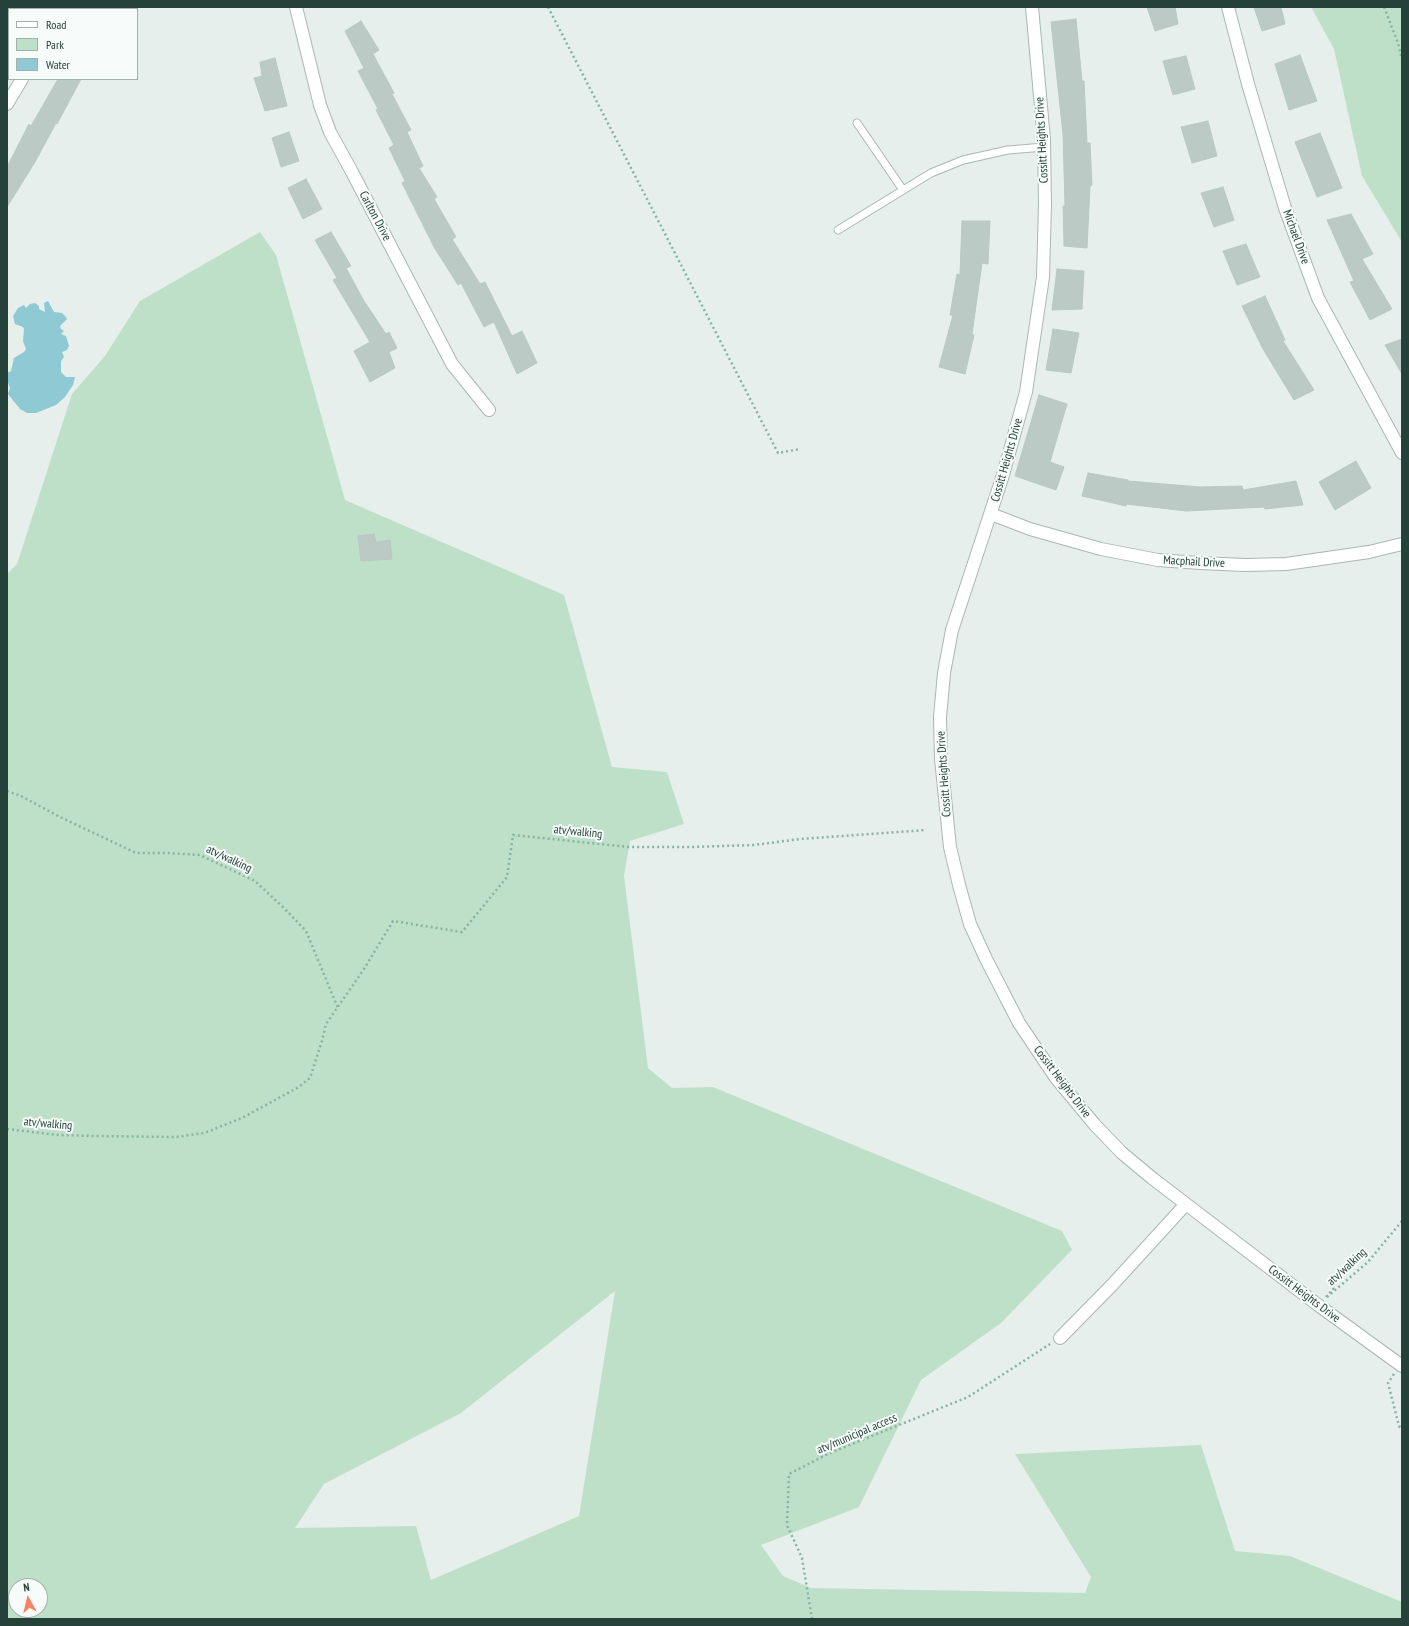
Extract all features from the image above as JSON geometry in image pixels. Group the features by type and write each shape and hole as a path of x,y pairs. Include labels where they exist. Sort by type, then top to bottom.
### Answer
{"street":[{"name":"Carlton Drive","path":"296,7 319,100 330,132 452,364 489,410"},
{"name":"Cossitt Heights Drive","path":"1032,7 1044,147 1044,251 1036,329 1026,392 991,514 952,630 944,672 940,717 943,786 950,847 959,885 970,924 988,965 1023,1030 1069,1095 1099,1129 1122,1153 1186,1204 1318,1305 1401,1365"},
{"name":"Michael Drive","path":"1228,7 1248,84 1285,208 1318,298 1402,452"},
{"path":"7,104 21,80"},
{"name":"Macphail Drive","path":"991,514 1030,529 1101,549 1158,560 1245,565 1286,564 1369,552 1402,544"},
{"path":"1060,1338 1105,1293 1186,1204"}],"lane":[{"path":"856,123 903,190"},
{"path":"838,230 931,173 963,160 1008,150 1044,147"}],"path":[{"path":"548,7 778,453 800,449"},
{"path":"1384,7 1398,43 1402,60"},
{"name":"atv/walking","path":"7,791 21,796 58,816 136,853 200,855 255,881 284,908 306,932 338,1008"},
{"name":"atv/walking","path":"7,1129 58,1135 176,1137 204,1133 242,1118 297,1088 310,1078 326,1024 364,969 393,921 462,932 507,877 513,835 629,847 692,847 754,845 800,839 926,830"},
{"name":"atv/walking","path":"1318,1305 1368,1262 1402,1221"},
{"name":"atv/walking","path":"1318,1305 1335,1287"},
{"name":"atv/municipal access","path":"812,1619 802,1558 787,1525 789,1474 830,1453 968,1397 1060,1338"},
{"path":"1401,1365 1388,1383 1399,1426 1402,1429"}],"green space":[{"path":"1311,7 1402,7 1402,242 1362,176 1334,49"},
{"path":"260,232 276,255 345,500 564,595 612,767 667,772 684,824 630,841 624,876 648,1068 672,1088 713,1087 1062,1231 1072,1250 1001,1323 921,1380 859,1507 761,1545 783,1576 811,1588 1085,1593 1091,1577 1015,1454 1201,1445 1235,1551 1290,1556 1402,1602 1402,1619 7,1619 7,574 17,564 72,394 105,356 140,301","holes":["615,1291 579,1516 431,1580 416,1526 295,1528 324,1484 461,1413"]}],"water":[{"path":"48,301 54,312 62,313 67,319 60,326 64,331 61,334 66,336 69,346 67,350 62,352 64,357 61,361 61,372 66,377 75,377 73,385 65,397 56,405 36,413 27,413 20,409 8,394 10,388 7,380 7,373 11,371 14,358 26,349 23,341 24,329 23,327 15,324 13,316 18,308 24,305 26,308 30,304 35,303 39,306 39,309 45,312 44,303"}],"building":[{"path":"1147,7 1175,7 1178,24 1155,31"},
{"path":"1254,7 1281,7 1285,24 1262,31"},
{"path":"1076,19 1082,81 1084,81 1087,143 1090,143 1092,185 1090,186 1087,248 1064,246 1063,206 1065,206 1063,134 1051,22"},
{"path":"361,21 379,50 373,54 394,93 392,94 411,130 407,132 423,166 419,168 437,197 434,199 456,237 452,239 480,284 485,282 512,336 522,331 537,363 517,374 494,322 484,327 461,283 458,285 434,247 402,183 405,181 389,148 394,145 376,110 378,109 358,71 364,68 345,31"},
{"path":"1300,55 1317,101 1289,110 1275,64"},
{"path":"1186,56 1195,89 1173,95 1163,61"},
{"path":"275,58 287,106 265,111 254,78 262,76 260,62"},
{"path":"57,80 80,80 57,124 56,123 35,162 7,207 7,167 29,124 31,126"},
{"path":"1208,121 1217,156 1192,163 1181,127"},
{"path":"289,132 299,161 281,167 272,138"},
{"path":"1320,133 1342,188 1317,197 1295,142"},
{"path":"306,179 322,209 303,219 288,188"},
{"path":"1223,187 1234,220 1214,227 1201,193"},
{"path":"1351,214 1373,254 1362,259 1392,309 1370,320 1350,282 1354,281 1327,220"},
{"path":"962,221 990,221 988,264 982,263 972,334 974,335 965,374 939,367 953,315 950,315 957,274 960,275"},
{"path":"331,232 351,266 346,268 364,301 386,334 389,332 397,348 389,352 395,368 370,382 354,351 370,342 333,280 337,278 315,240"},
{"path":"1246,244 1260,277 1237,285 1223,251"},
{"path":"1057,269 1084,271 1082,309 1052,310"},
{"path":"1265,296 1285,340 1283,341 1314,390 1294,400 1263,349 1242,306"},
{"path":"1053,329 1079,333 1071,373 1046,370"},
{"path":"1402,339 1402,374 1385,345"},
{"path":"1039,395 1067,404 1050,462 1064,467 1056,490 1015,476"},
{"path":"1356,461 1371,488 1335,510 1319,482"},
{"path":"1088,473 1128,481 1200,487 1242,486 1243,490 1296,481 1303,505 1265,509 1264,507 1186,511 1126,504 1126,506 1082,496"},
{"path":"374,534 376,542 390,540 392,559 361,561 358,536"}]}
